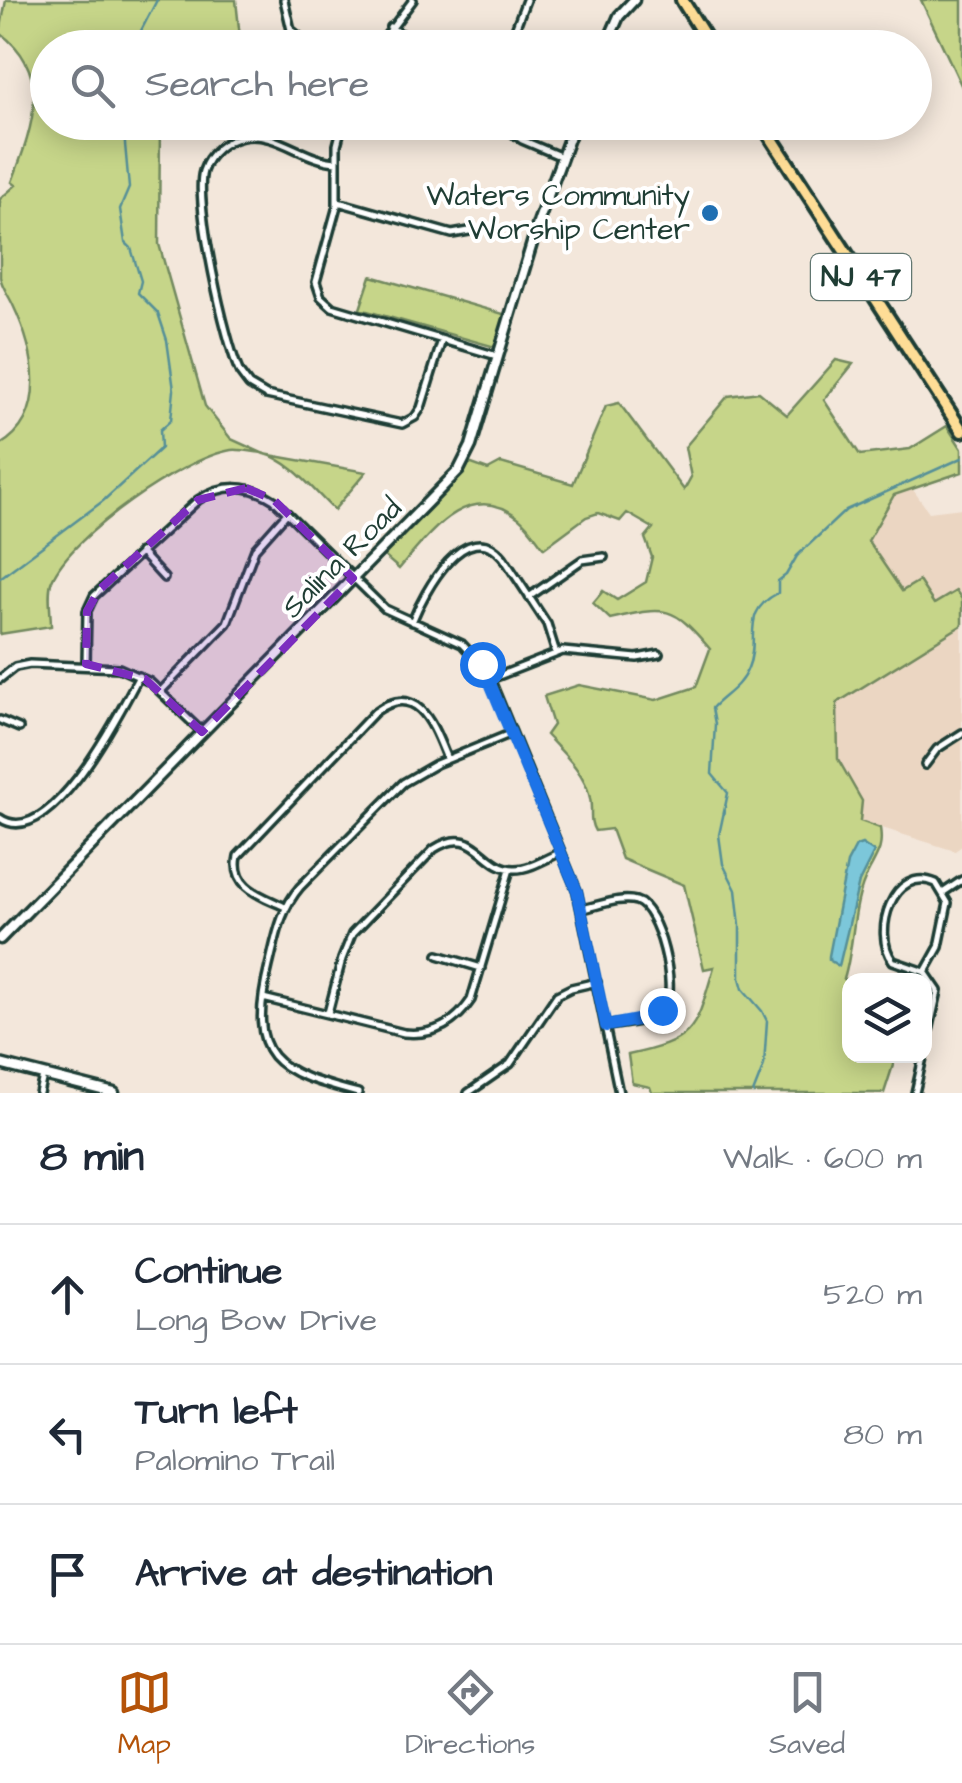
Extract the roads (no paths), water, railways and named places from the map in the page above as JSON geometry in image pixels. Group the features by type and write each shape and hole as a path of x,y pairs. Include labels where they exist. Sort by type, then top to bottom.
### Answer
{"main road":[{"path":"682,0 701,30"},
{"name":"NJ 47","path":"772,140 962,431"}],"street":[{"path":"284,0 292,30"},
{"path":"388,30 413,0"},
{"path":"515,30 526,0"},
{"path":"613,30 634,0"},
{"path":"390,27 395,30"},
{"path":"232,140 205,166 201,183 204,230 240,373 249,385 266,395 399,424 412,419 422,408 442,340"},
{"path":"273,140 317,160 337,162"},
{"path":"338,140 338,202 317,276 321,297 332,307 497,356"},
{"path":"522,140 562,157"},
{"name":"Salina Road","path":"0,939 463,464 539,220 568,140"},
{"path":"338,202 452,234 470,232"},
{"path":"86,664 87,618 91,601 104,584 198,500 218,490 240,487 274,500 385,609 462,644 478,658 491,679 582,909 619,1093"},
{"path":"160,692 227,623 255,549 287,514"},
{"path":"412,622 430,585 459,552 482,544 496,550 529,597 550,630 556,653"},
{"path":"140,552 164,578"},
{"path":"529,597 582,560 604,557"},
{"path":"491,679 556,653 582,651 637,658 658,654"},
{"path":"0,678 26,664 119,668 139,676 160,692 202,732"},
{"path":"0,818 16,826 32,822 78,777 96,754 139,676"},
{"path":"286,907 244,884 236,869 238,856 376,712 396,702 418,707 431,720 448,759"},
{"path":"0,720 19,728"},
{"path":"358,1093 302,1078 281,1064 262,1034 261,998 286,907 300,887 395,790 424,770 512,732"},
{"path":"925,766 937,749 962,733"},
{"path":"328,1013 352,934 434,849 450,841 466,842 510,869 524,868 561,852"},
{"path":"261,998 398,1032 429,1032 448,1024 464,1010 481,968 510,869"},
{"path":"916,1093 938,1001 936,986 925,972 894,960 885,946 884,932 894,896 903,884 916,878 936,882 944,892 947,915 939,947 925,972"},
{"path":"944,892 962,880"},
{"path":"582,909 630,899 648,907 656,920 670,985 668,1002 658,1014 606,1026"},
{"path":"438,955 481,968"},
{"path":"468,1093 514,1059 557,995 596,982"},
{"path":"0,1064 114,1093"},
{"path":"40,1093 44,1076"},
{"path":"485,1084 491,1093"}],"water":[{"path":"862,844 874,852 859,882 839,966 829,956 847,863 856,846"}],"waterway":[{"path":"141,30 157,0"},
{"path":"0,578 103,501 161,448 160,430 171,420 174,390 167,340 158,313 138,293 141,281 131,248 125,242 120,209 129,188 125,140"},
{"path":"753,1093 764,1065 767,1021 743,989 740,978 736,890 723,864 719,835 728,793 712,774 712,708 745,675 755,617 766,601 778,593 778,581 797,556 846,510 962,458"}],"place":[{"name":"Waters Community Worship Center","path":"710,213"}]}
